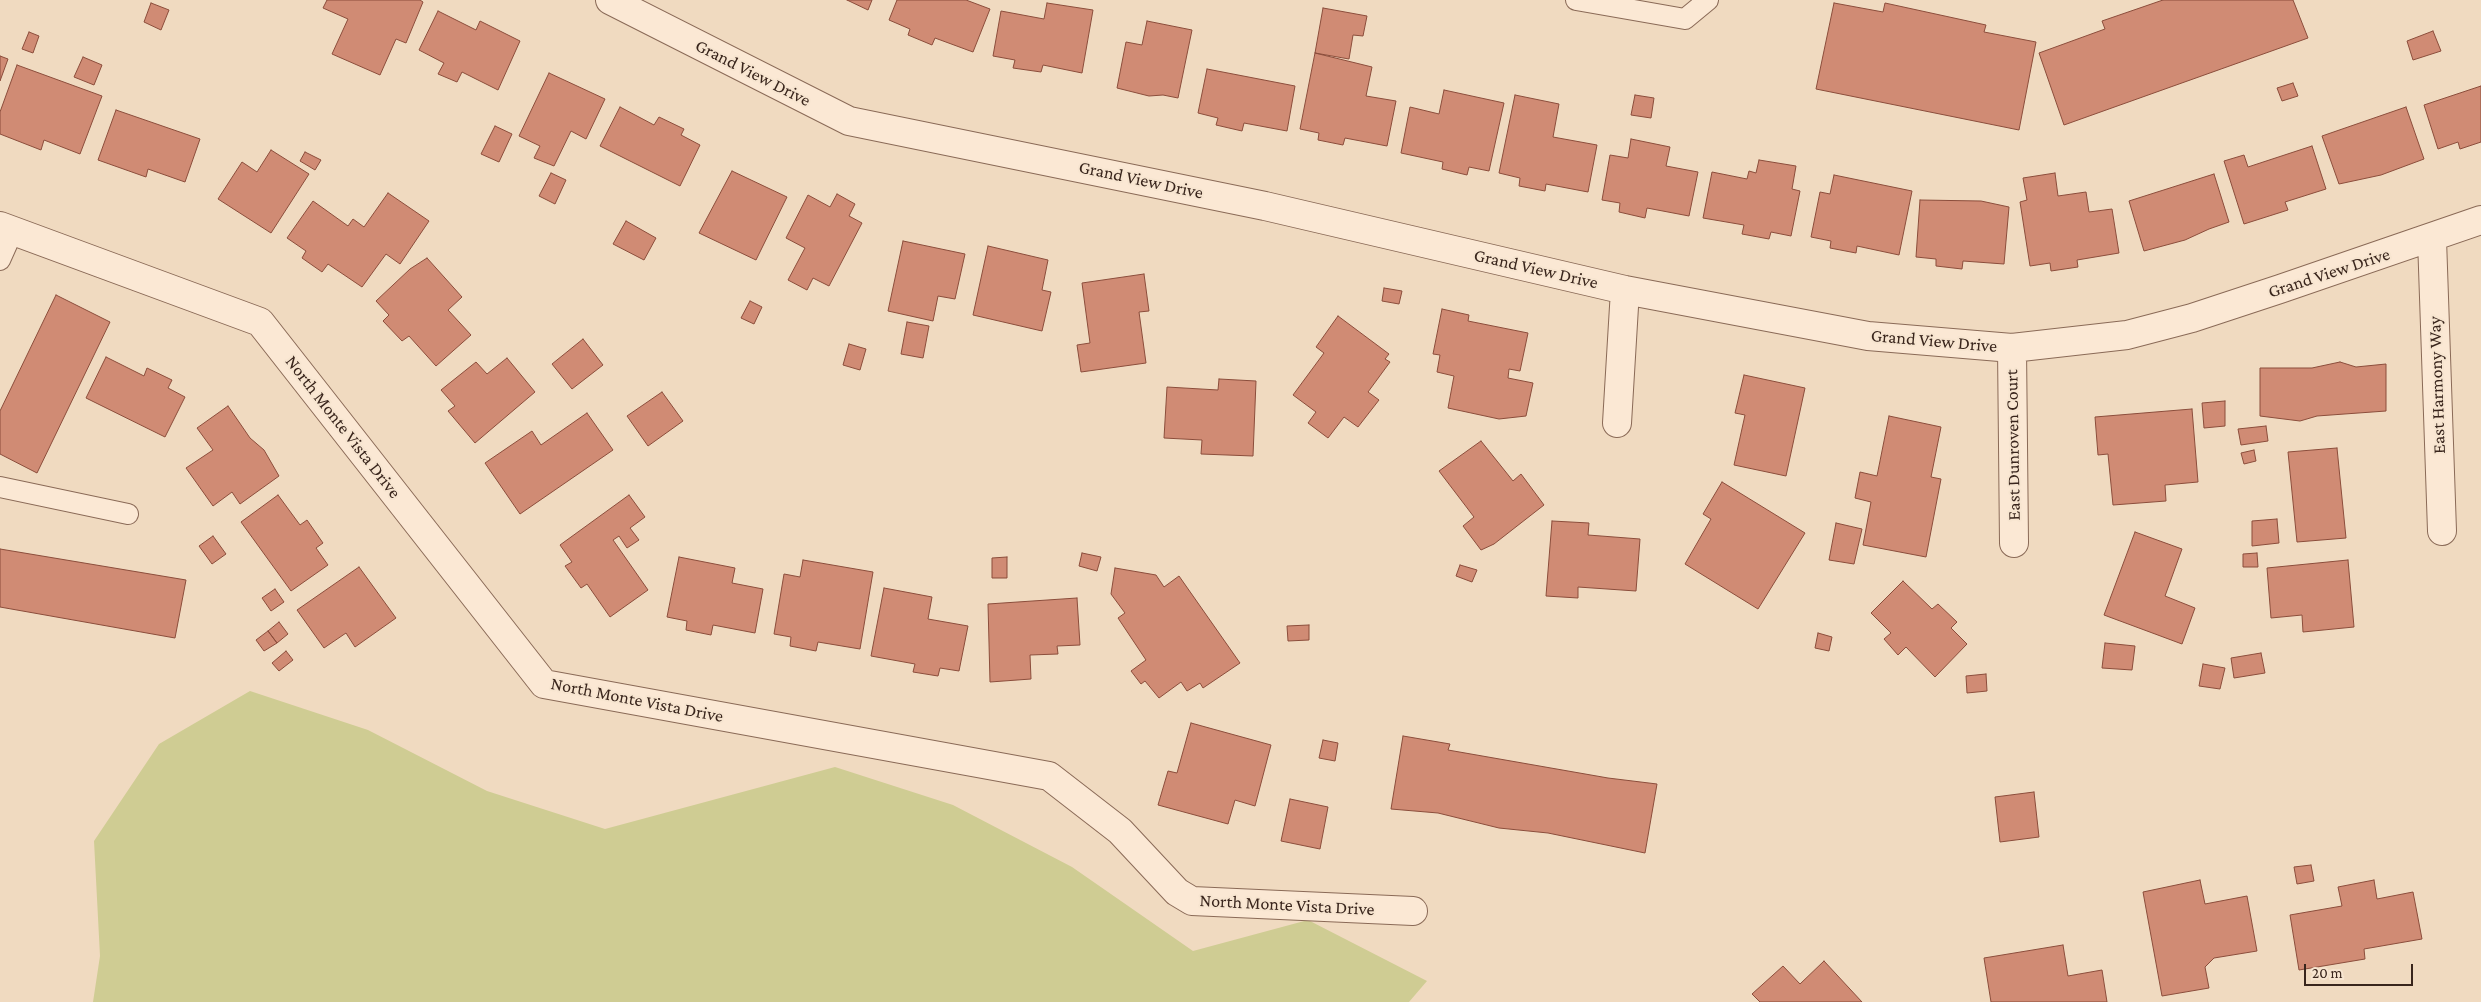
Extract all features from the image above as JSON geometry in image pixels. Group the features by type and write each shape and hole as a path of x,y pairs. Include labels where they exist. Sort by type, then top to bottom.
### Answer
{"street":[{"name":"Grand View Drive","path":"610,0 849,121 1265,206 1625,290 1868,336 2012,348 2136,332 2200,315 2432,239 2481,220"},
{"name":"North Monte Vista Drive","path":"6,228 260,322 544,684 1049,776 1120,831 1177,892 1192,901 1413,911"},
{"name":"East Harmony Way","path":"2432,239 2442,531"},
{"path":"1617,423 1625,290"},
{"name":"East Dunroven Court","path":"2012,348 2014,543"}],"lane":[{"path":"1576,0 1685,19 1708,0"},
{"path":"0,260 6,228"},
{"path":"0,487 128,514"}],"shaded area":[{"path":"250,691 368,730 487,791 605,829 835,767 953,805 1072,867 1193,951 1308,920 1427,981 1409,1002 93,1002 100,956 94,841 159,744"}],"building":[{"path":"327,0 420,0 423,2 406,43 396,39 380,75 332,54 348,19 323,8"},
{"path":"847,0 872,0 868,10"},
{"path":"897,0 966,0 990,9 973,52 935,38 932,45 908,35 910,29 889,20"},
{"path":"2163,0 2293,0 2308,38 2064,125 2039,53 2105,29 2102,21"},
{"path":"151,3 169,10 161,30 144,22"},
{"path":"1047,3 1093,10 1082,73 1043,65 1041,72 1013,68 1015,60 993,56 1001,11 1044,19"},
{"path":"1834,3 1883,12 1885,3 1986,25 1984,32 2036,42 2019,130 1816,89"},
{"path":"1323,8 1367,16 1363,36 1353,35 1349,59 1315,53"},
{"path":"438,11 476,30 480,21 520,41 498,90 462,72 457,82 438,74 444,63 419,50"},
{"path":"1147,21 1192,30 1178,98 1163,95 1149,96 1117,88 1126,42 1142,45"},
{"path":"2433,31 2441,51 2413,60 2407,41"},
{"path":"29,32 39,36 33,53 22,49"},
{"path":"1315,53 1372,67 1366,96 1396,101 1387,146 1345,138 1343,145 1318,140 1319,133 1300,129"},
{"path":"0,56 8,59 0,81"},
{"path":"83,57 102,65 94,85 74,77"},
{"path":"17,65 102,96 80,154 44,140 41,150 0,134 0,112"},
{"path":"1207,69 1295,86 1287,131 1244,123 1242,131 1216,125 1218,118 1198,113"},
{"path":"549,73 605,99 586,139 571,131 554,166 534,158 540,146 519,136"},
{"path":"2293,83 2298,96 2282,101 2277,88"},
{"path":"2481,86 2481,142 2460,149 2458,142 2438,149 2424,105"},
{"path":"1444,90 1504,103 1489,171 1469,167 1467,175 1442,169 1443,162 1401,153 1410,107 1439,114"},
{"path":"1515,95 1559,104 1553,137 1597,145 1588,192 1546,184 1545,191 1519,186 1520,178 1499,173"},
{"path":"1635,95 1654,98 1651,118 1631,115"},
{"path":"620,107 654,125 659,117 684,129 681,135 700,145 680,186 600,146"},
{"path":"2406,107 2424,159 2381,175 2339,184 2322,136"},
{"path":"116,110 200,139 185,182 148,169 146,177 98,160"},
{"path":"495,126 512,134 499,162 481,154"},
{"path":"1631,139 1670,147 1666,166 1698,172 1689,216 1647,208 1645,218 1619,212 1620,203 1602,200 1610,155 1628,158"},
{"path":"2312,146 2326,189 2285,202 2288,210 2244,224 2224,161 2244,155 2248,167"},
{"path":"271,150 309,174 271,233 218,199 242,162 257,172"},
{"path":"305,152 321,160 315,170 300,161"},
{"path":"1759,160 1796,166 1792,189 1800,191 1791,236 1771,232 1769,239 1742,234 1744,225 1703,218 1712,172 1747,179 1749,171 1756,173"},
{"path":"732,171 787,197 756,260 699,233"},
{"path":"551,173 566,180 555,204 539,196"},
{"path":"2055,173 2058,196 2086,192 2089,212 2112,209 2119,253 2077,260 2078,267 2051,271 2050,263 2030,266 2020,202 2027,200 2023,178"},
{"path":"2214,174 2229,222 2185,240 2144,251 2129,201"},
{"path":"1834,175 1912,191 1899,255 1857,246 1856,253 1830,248 1831,241 1811,237 1820,192 1830,194"},
{"path":"388,193 429,221 400,264 386,254 362,287 328,264 322,272 302,258 306,251 287,238 313,201 348,226 353,219 364,227"},
{"path":"837,194 855,204 849,216 862,223 829,286 813,278 807,290 788,280 805,248 786,238 808,195 830,207"},
{"path":"1920,200 1981,201 2009,207 2004,264 1963,261 1962,269 1936,266 1936,259 1916,257"},
{"path":"626,221 656,238 644,260 613,244"},
{"path":"903,241 965,254 955,299 938,296 933,321 888,311"},
{"path":"988,246 1048,260 1042,290 1051,292 1042,331 973,315"},
{"path":"427,258 462,297 448,310 471,335 436,366 409,336 402,341 383,321 389,315 376,301 410,269"},
{"path":"1144,274 1149,311 1139,312 1146,363 1081,372 1077,345 1090,343 1082,283"},
{"path":"1384,288 1402,291 1399,304 1382,301"},
{"path":"56,295 110,322 37,473 0,454 0,411"},
{"path":"750,301 762,307 754,324 741,318"},
{"path":"1442,309 1469,315 1468,321 1528,333 1520,371 1509,369 1508,378 1533,383 1526,416 1499,419 1448,408 1454,376 1437,372 1440,355 1433,354"},
{"path":"1338,316 1389,354 1385,359 1390,362 1368,392 1379,400 1358,427 1344,417 1328,438 1308,423 1316,412 1293,395 1324,353 1316,347"},
{"path":"907,322 929,326 923,358 901,354"},
{"path":"583,339 603,365 572,389 552,364"},
{"path":"849,344 866,349 860,370 843,365"},
{"path":"106,357 144,376 147,368 172,380 168,388 185,397 165,437 86,398"},
{"path":"507,358 535,392 475,443 448,411 455,406 441,390 476,362 487,374"},
{"path":"2340,362 2356,367 2386,364 2386,411 2317,416 2300,421 2260,416 2260,368 2312,368"},
{"path":"1744,375 1805,388 1786,476 1734,465 1745,415 1735,413"},
{"path":"1219,379 1256,381 1253,456 1201,454 1202,440 1164,438 1167,387 1218,390"},
{"path":"662,392 683,421 648,446 627,416"},
{"path":"2225,401 2225,426 2204,428 2202,403"},
{"path":"228,406 250,438 264,450 279,476 240,504 232,492 213,506 186,468 213,450 197,428"},
{"path":"2192,409 2198,482 2165,485 2166,501 2113,505 2108,454 2098,455 2095,417"},
{"path":"587,413 613,450 520,514 485,463 532,431 541,445"},
{"path":"1889,416 1941,427 1931,477 1941,479 1926,557 1863,545 1871,502 1855,498 1860,472 1877,476"},
{"path":"2266,426 2268,441 2241,445 2238,429"},
{"path":"1481,441 1513,481 1521,474 1544,505 1494,544 1481,550 1463,526 1474,517 1439,471"},
{"path":"2337,448 2346,538 2297,542 2288,452"},
{"path":"2254,450 2256,461 2244,464 2241,453"},
{"path":"1722,482 1805,533 1758,609 1685,564 1711,519 1703,514"},
{"path":"278,495 300,525 307,520 323,543 316,548 328,565 291,591 241,522"},
{"path":"629,495 645,517 630,528 639,540 627,548 619,536 613,540 648,590 610,617 587,584 581,588 565,566 572,562 560,545"},
{"path":"2277,519 2279,543 2252,546 2252,521"},
{"path":"1552,521 1589,523 1588,535 1640,539 1636,591 1578,587 1578,598 1546,596"},
{"path":"1836,523 1862,529 1854,564 1829,560"},
{"path":"2135,532 2182,549 2165,596 2195,608 2182,644 2104,615"},
{"path":"213,536 226,554 212,564 199,546"},
{"path":"0,549 186,580 175,638 0,607"},
{"path":"1082,553 1101,557 1097,571 1079,566"},
{"path":"2257,553 2258,567 2243,567 2243,554"},
{"path":"679,557 735,568 732,583 763,589 755,633 713,625 711,635 686,630 687,621 667,617"},
{"path":"1007,557 1007,578 992,578 992,558"},
{"path":"803,560 873,572 860,649 818,642 816,651 790,646 791,637 774,634 784,574 800,577"},
{"path":"2348,560 2354,627 2303,632 2302,615 2271,618 2267,568"},
{"path":"1460,565 1477,570 1472,582 1456,576"},
{"path":"359,567 396,618 355,647 346,633 324,648 297,610"},
{"path":"1115,568 1156,575 1164,587 1179,576 1240,663 1203,688 1200,683 1187,691 1181,682 1159,698 1145,681 1141,684 1131,671 1146,660 1118,618 1125,613 1111,594"},
{"path":"1903,581 1932,609 1938,604 1957,622 1951,628 1967,644 1935,677 1906,647 1898,655 1884,639 1891,633 1871,613"},
{"path":"884,588 932,597 928,619 968,626 959,671 940,668 938,676 913,672 915,664 871,656"},
{"path":"275,589 284,602 271,611 262,598"},
{"path":"1077,598 1080,645 1057,646 1058,654 1030,655 1031,679 990,682 988,604"},
{"path":"279,622 288,634 277,643 268,631"},
{"path":"1309,625 1309,640 1288,641 1287,626"},
{"path":"268,631 277,643 264,651 256,640"},
{"path":"1818,633 1832,637 1829,651 1815,648"},
{"path":"2105,643 2135,646 2132,670 2102,668"},
{"path":"286,651 293,660 279,671 272,663"},
{"path":"2261,653 2265,673 2234,678 2231,658"},
{"path":"2203,664 2225,668 2220,689 2199,686"},
{"path":"1986,674 1987,691 1967,693 1966,676"},
{"path":"1191,723 1271,745 1255,806 1235,800 1228,824 1158,805 1168,771 1177,773"},
{"path":"1403,736 1450,744 1448,750 1608,778 1657,784 1645,853 1548,833 1499,828 1438,813 1391,809"},
{"path":"1323,740 1338,743 1335,761 1319,758"},
{"path":"2034,792 2039,837 2000,842 1995,797"},
{"path":"1290,799 1328,807 1320,849 1281,841"},
{"path":"2311,865 2314,881 2297,884 2294,867"},
{"path":"2200,880 2205,904 2247,896 2257,951 2214,958 2205,967 2209,988 2162,996 2143,892"},
{"path":"2374,880 2377,899 2413,892 2422,939 2364,949 2365,959 2299,970 2290,915 2342,906 2338,887"},
{"path":"2063,945 2068,976 2102,970 2107,1002 1991,1002 1984,958"},
{"path":"1824,961 1862,1002 1760,1002 1752,994 1783,966 1800,984"}]}
